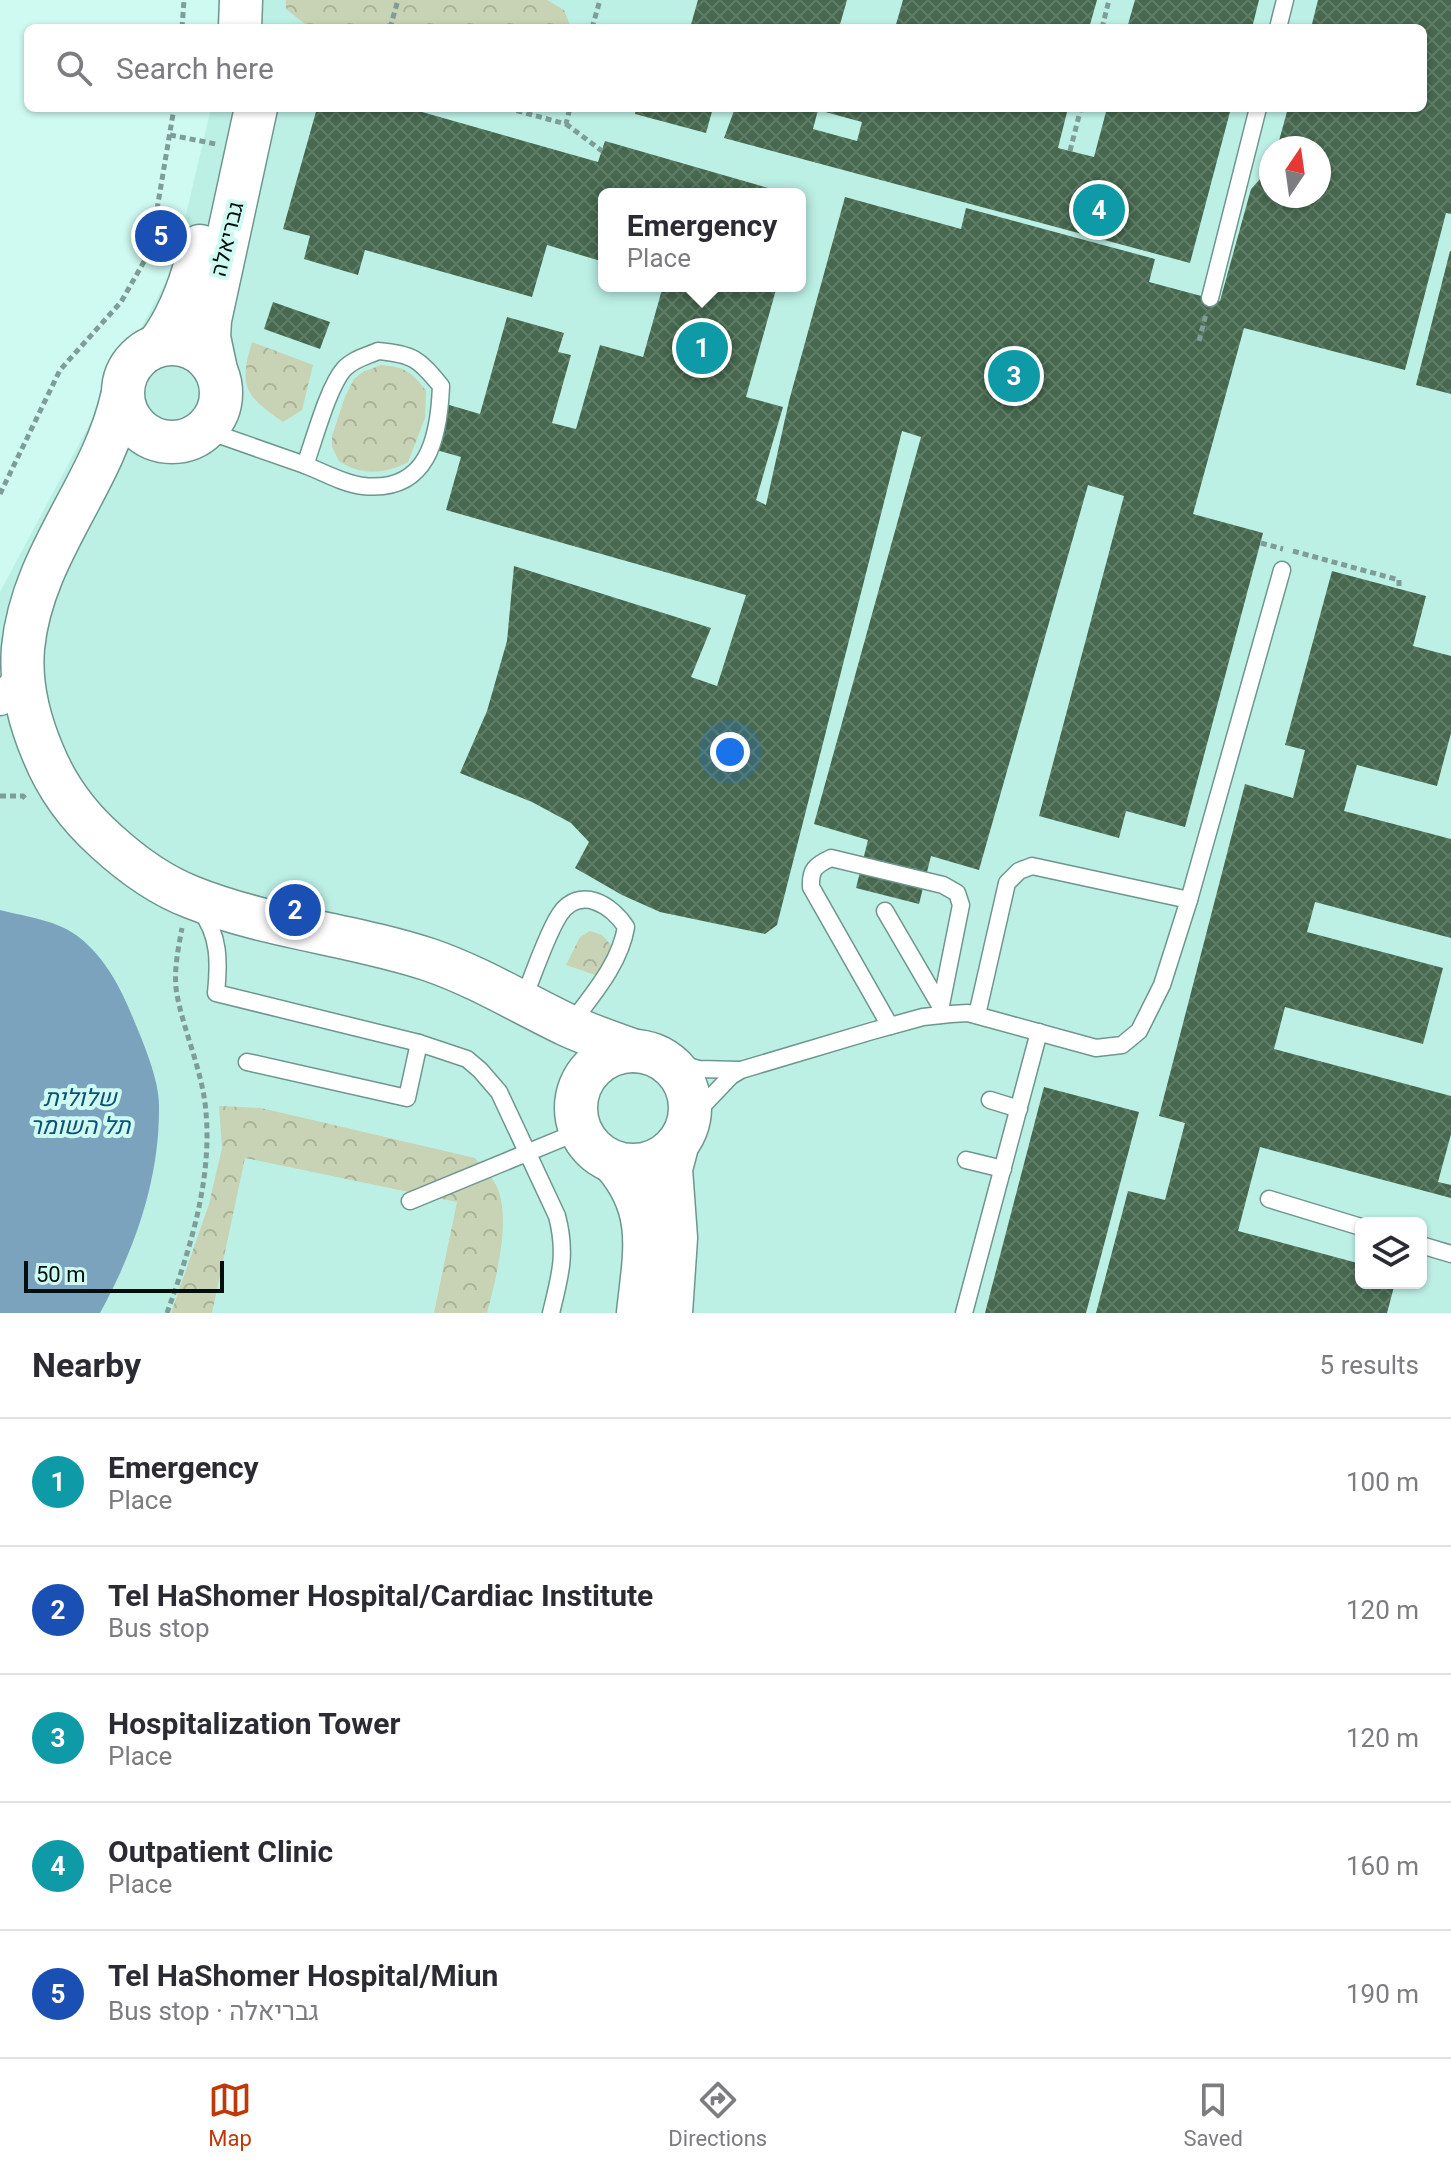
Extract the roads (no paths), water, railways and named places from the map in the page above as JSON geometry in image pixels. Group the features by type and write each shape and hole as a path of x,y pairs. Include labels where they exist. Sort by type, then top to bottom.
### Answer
{"street":[{"path":"240,24 241,0"},
{"path":"264,24 265,0"},
{"name":"גבריאלה","path":"216,370 209,337 210,320 255,112"},
{"name":"גבריאלה","path":"158,345 172,326 196,264 228,127"},
{"path":"61,532 95,490 121,469 147,454 198,434 215,417 221,402 221,386 216,370 206,356 192,347 175,343 158,345 143,353 131,365 107,445 61,532 34,594 12,688 27,706 49,769 69,802 123,856 188,896 460,970 542,1012 651,1056 679,1073 691,1103 671,1169 676,1238 671,1313"},
{"path":"122,397 134,425 146,435 175,442 198,434"},
{"path":"542,1012 569,1055 588,1145 614,1163 630,1181 643,1218 638,1313"},
{"path":"579,1112 586,1075 599,1061 616,1053 651,1056"},
{"path":"614,1163 631,1166 648,1164 664,1157 683,1132"}],"lane":[{"path":"1279,24 1285,0"},
{"path":"1210,298 1257,112"},
{"path":"198,434 305,465 362,486 395,485 419,472 439,421 441,386 425,366 405,353 378,351 355,360 343,370 332,392 305,465"},
{"path":"683,1132 731,1076 741,1070 940,1011 977,1015 1096,1048 1122,1045 1139,1031 1162,985 1189,900 1282,570"},
{"path":"890,1026 811,887 810,874 816,865 831,858 943,885 957,893 961,905 940,1011"},
{"path":"977,1015 1007,883 1019,871 1032,866 1189,900"},
{"path":"188,896 208,919 214,935 219,953 216,993 419,1043 467,1059 480,1070 499,1092 557,1216 564,1262 551,1313"},
{"path":"589,900 601,902 617,913 626,927 618,954 542,1012 561,911 575,903 589,900"},
{"path":"885,911 940,1011"},
{"path":"964,1313 1039,1032"},
{"path":"247,1062 407,1098 419,1043"},
{"path":"651,1056 699,1069 741,1070"},
{"path":"990,1100 1019,1109"},
{"path":"410,1201 526,1154 579,1112"},
{"path":"966,1160 1003,1169"},
{"path":"1269,1199 1355,1225"},
{"path":"1427,1247 1451,1254"}],"water":[{"name":"שלולית תל השומר","path":"0,910 62,927 80,938 97,955 118,985 146,1049 156,1084 158,1133 150,1186 134,1239 100,1313 0,1313"}],"place":[{"name":"Outpatient Clinic","path":"1099,210"},
{"name":"Tel HaShomer Hospital/Miun","path":"161,236"},
{"name":"Emergency","path":"702,348"},
{"name":"Hospitalization Tower","path":"1014,376"},
{"name":"Tel HaShomer Hospital/Cardiac Institute","path":"295,910"}]}
